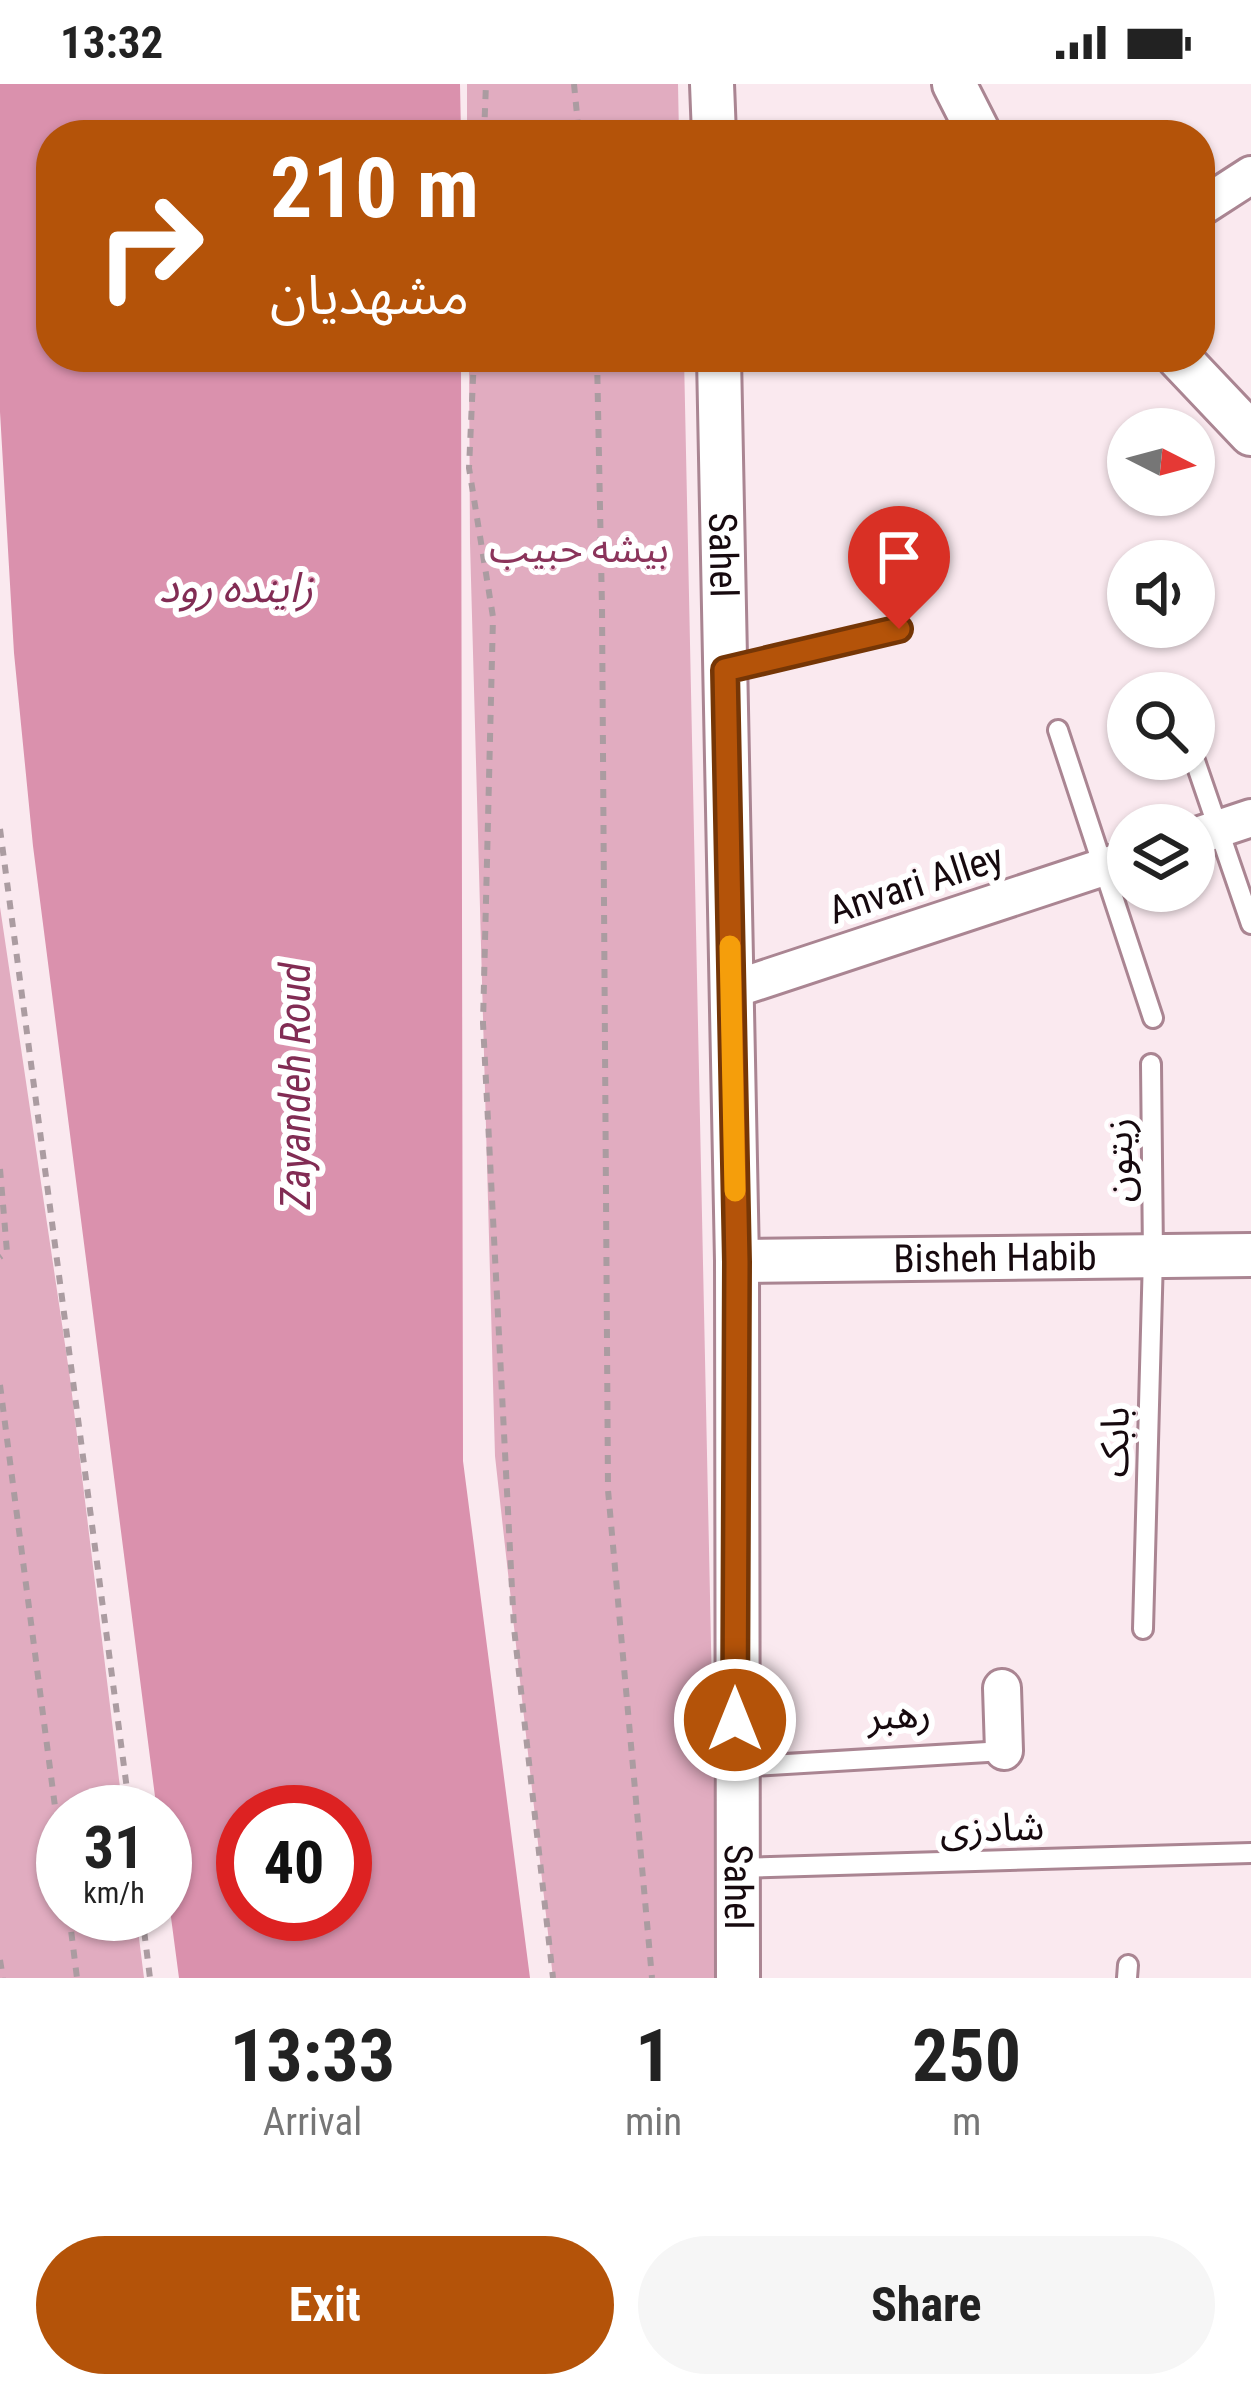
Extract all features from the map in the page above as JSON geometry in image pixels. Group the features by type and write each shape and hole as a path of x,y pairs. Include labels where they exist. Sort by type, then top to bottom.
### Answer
{"street":[{"path":"712,84 713,120"},
{"path":"954,84 972,120"},
{"path":"1215,198 1251,175"},
{"name":"Sahel","path":"718,372 737,1262 738,1978"},
{"path":"1192,372 1251,434"},
{"path":"1215,830 1251,818"},
{"name":"Anvari Alley","path":"731,990 1107,865"},
{"name":"Bisheh Habib","path":"737,1262 1251,1255"},
{"name":"رهبر","path":"1002,1688 1004,1751"}],"lane":[{"path":"725,670 899,629"},
{"path":"1058,730 1107,846"},
{"path":"1215,853 1251,924"},
{"path":"1126,912 1153,1018"},
{"name":"زیتون","path":"1151,1064 1153,1256"},
{"name":"بابک","path":"1143,1629 1153,1256"},
{"name":"رهبر","path":"735,1766 1004,1751"},
{"name":"شادزی","path":"736,1868 1251,1852"}],"path":[{"path":"485,120 486,84"},
{"path":"574,84 578,120"},
{"path":"473,372 469,468 493,617 483,1023 514,1628 553,1978"},
{"path":"597,372 608,1490 652,1978"},
{"path":"0,829 126,1785"},
{"path":"0,1168 8,1230 7,1252 0,1257"},
{"path":"0,1384 52,1785"},
{"path":"72,1941 77,1978"},
{"path":"145,1941 150,1978"},
{"path":"0,1960 3,1978"}],"green space":[{"path":"467,84 678,84 679,120 467,120"},
{"name":"بیشه حبیب","path":"469,372 684,372 718,1978 553,1978 495,1456"},
{"path":"0,907 70,1378 120,1785 36,1785 36,1941 139,1941 144,1978 0,1978"}],"water":[{"name":"زاینده رود","path":"0,84 460,84 461,120 36,120 36,372 461,372 463,1461 530,1978 179,1978 174,1941 192,1941 192,1785 154,1785 33,846 14,653 0,412"}],"slow traffic":[{"path":"730,946 735,1191"}],"route":[{"path":"735,1720 737,1262 725,670 899,629"}],"water label":[{"name":"Zayandeh Roud","path":"295,1086"}]}
